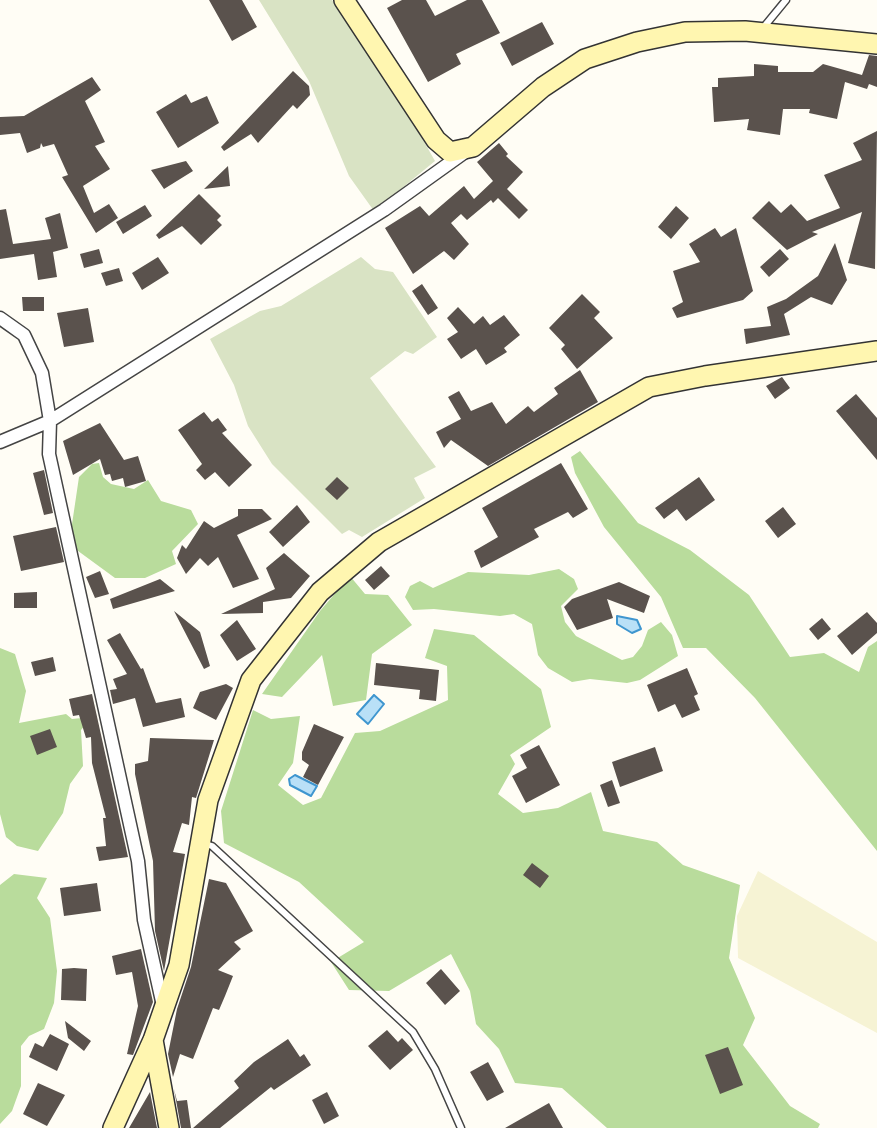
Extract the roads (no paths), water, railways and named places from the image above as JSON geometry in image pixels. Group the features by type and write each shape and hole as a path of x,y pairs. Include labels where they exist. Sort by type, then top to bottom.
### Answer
{"main road":[{"path":"344,0 436,140 450,152 473,146 544,87 586,59 638,42 685,32 760,32 877,44"},
{"path":"113,1128 153,1040 179,965 208,800 251,680 320,592 379,542 649,387 705,376 877,351"},
{"path":"153,1040 169,1128"}],"street":[{"path":"0,442 50,421 384,210 473,146"},
{"path":"0,318 24,335 42,373 50,421 49,454 138,861 144,920 163,1009"}],"lane":[{"path":"760,32 786,0"},
{"path":"200,843 212,846 413,1032 435,1069 461,1128"}],"water":[{"path":"617,616 637,620 641,629 632,633 617,624"},
{"path":"374,695 384,704 368,724 357,714"},
{"path":"295,775 317,786 311,796 290,785 289,779"}]}
